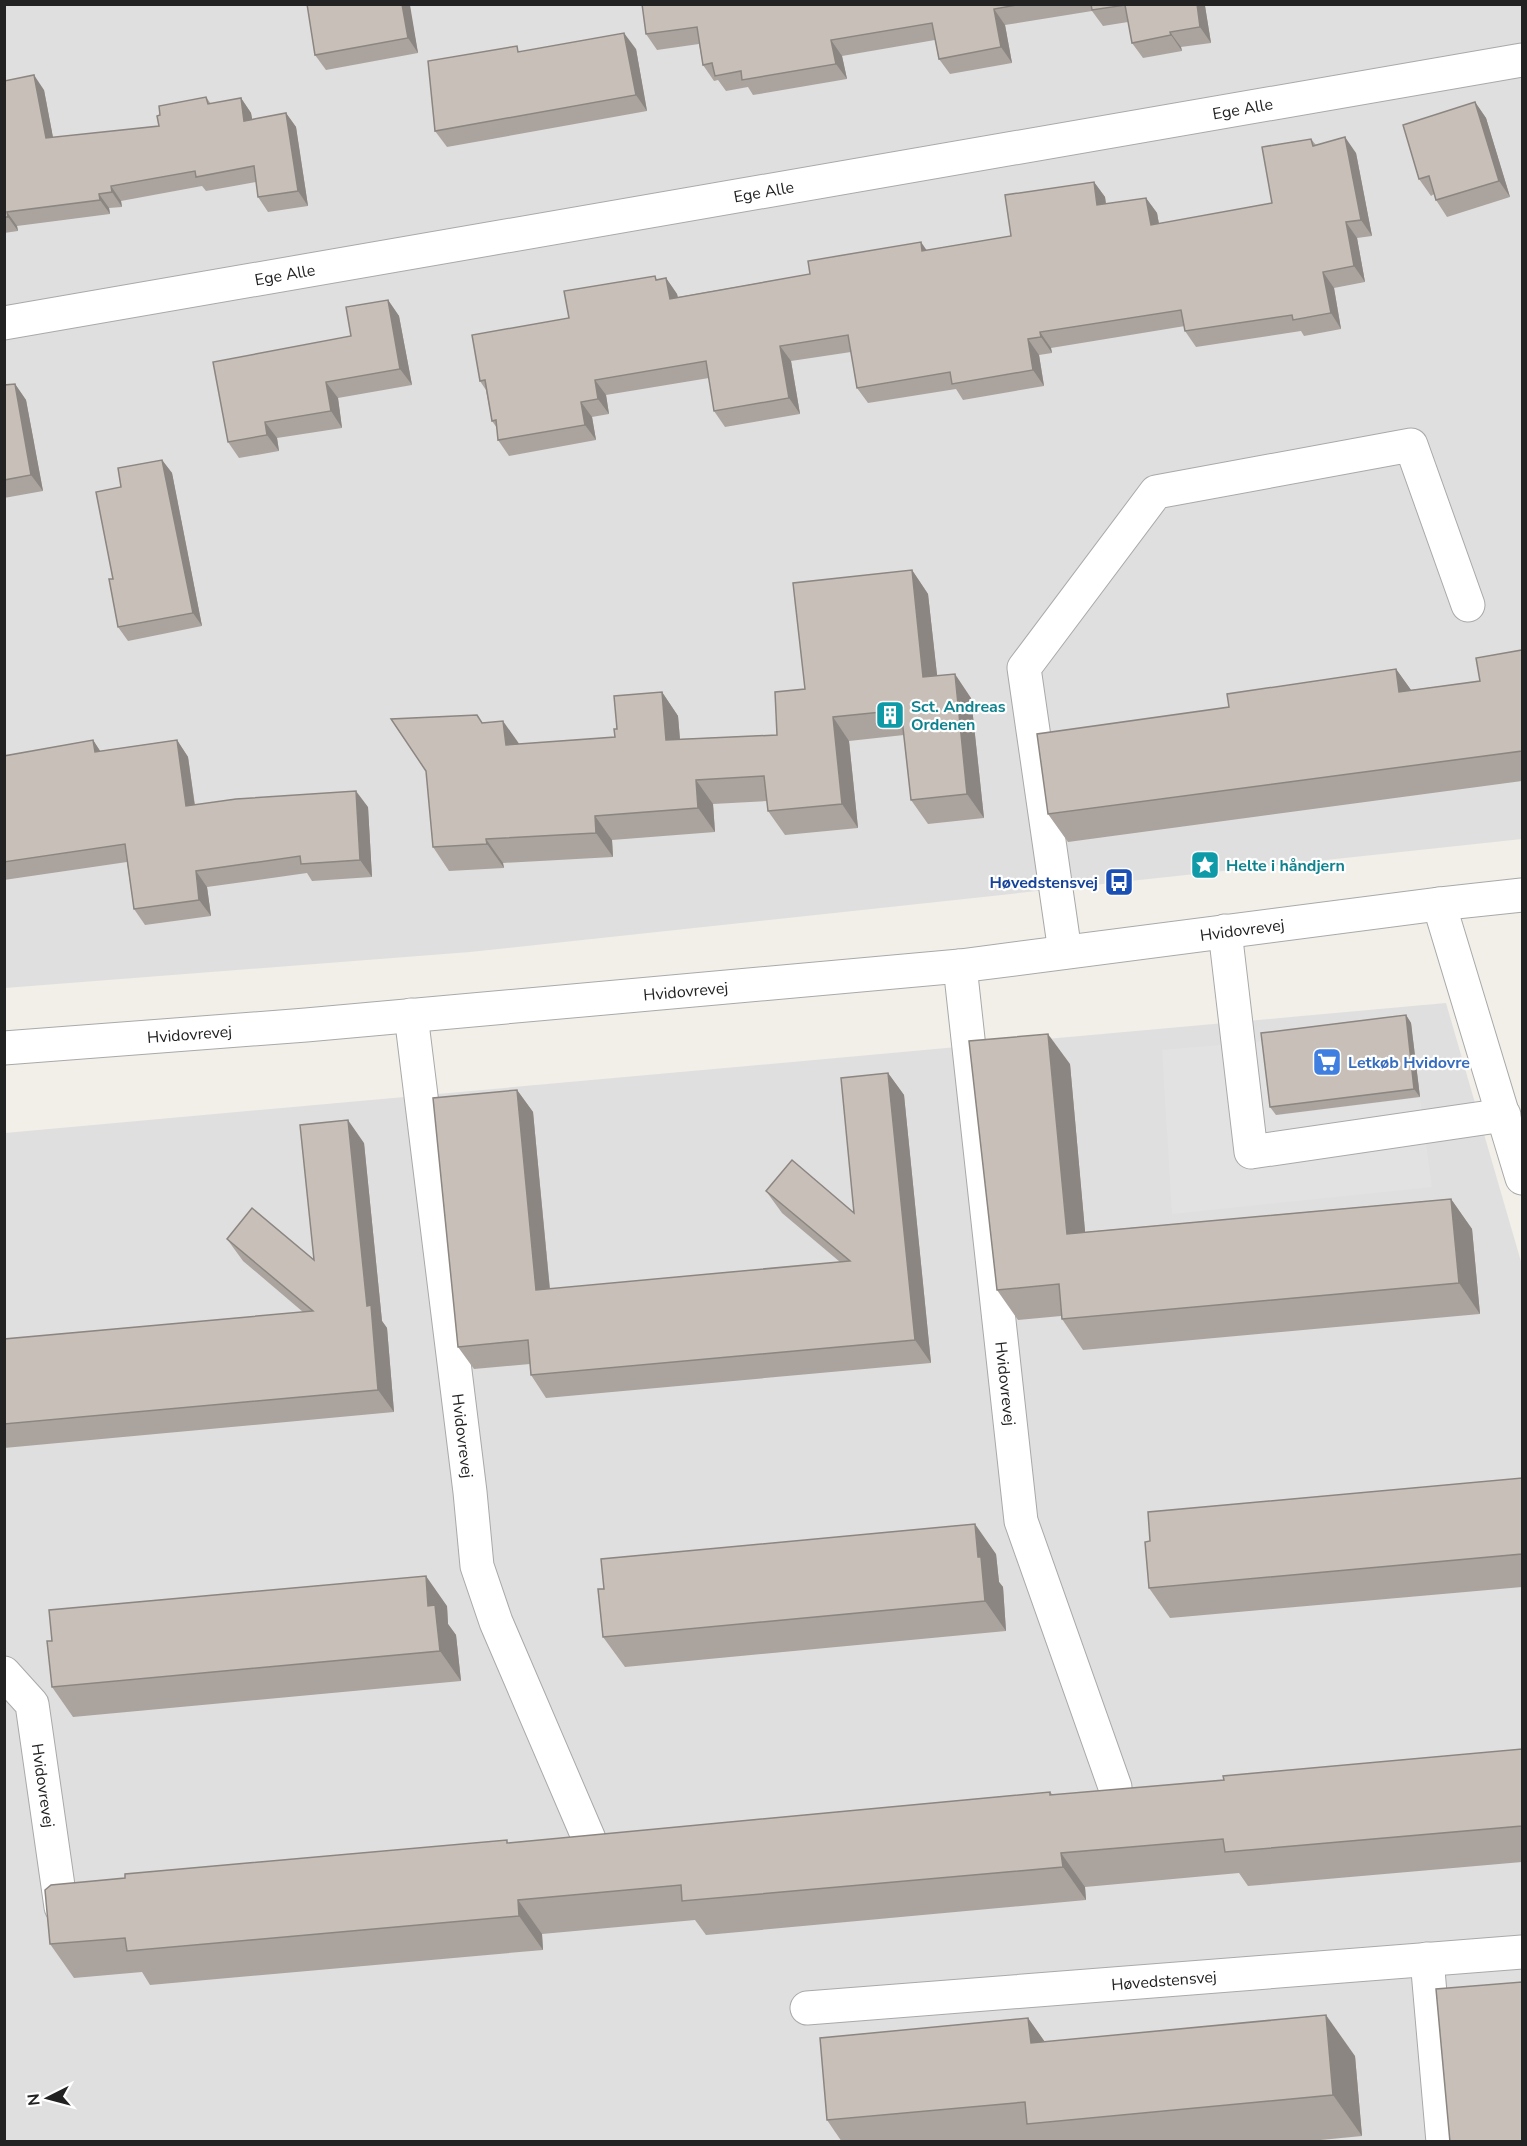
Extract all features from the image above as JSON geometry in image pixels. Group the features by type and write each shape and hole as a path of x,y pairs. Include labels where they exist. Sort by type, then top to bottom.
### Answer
{"street":[{"name":"Ege Alle","path":"4,323 1522,60"},
{"path":"1065,952 1024,668 1156,492 1411,445 1468,604"},
{"name":"Hvidovrevej","path":"4,1048 306,1025 960,966 1522,895"},
{"path":"1439,904 1522,1178"},
{"path":"1225,931 1251,1152 1504,1115"},
{"name":"Hvidovrevej","path":"960,966 1021,1521 1115,1787"},
{"name":"Hvidovrevej","path":"411,1015 477,1566 496,1622 589,1839"},
{"name":"Hvidovrevej","path":"4,1673 32,1704 60,1907"},
{"name":"Høvedstensvej","path":"807,2008 1522,1952"},
{"path":"1426,1959 1443,2142"}],"shaded area":[{"path":"5,5 1522,5 1522,839 470,952 5,988"},
{"path":"1446,1003 1522,1265 1522,2141 5,2142 5,1133"},
{"path":"1266,1041 1276,1115 1420,1097 1432,1187 1172,1214 1162,1050"}],"building":[{"path":"307,4 402,4 408,38 315,55"},
{"path":"642,4 1022,4 994,9 1001,47 939,59 932,23 831,40 836,64 742,80 741,71 715,76 712,63 703,65 697,27 646,34"},
{"path":"1091,4 1197,4 1200,27 1170,32 1171,35 1132,43 1125,5 1092,10"},
{"path":"624,33 636,95 435,131 428,61 517,46 518,52"},
{"path":"34,75 46,138 159,126 157,116 160,115 159,106 206,97 208,104 241,98 244,121 286,113 298,191 258,197 254,166 196,177 195,171 111,186 112,192 99,194 100,200 7,212 8,217 4,217 4,81"},
{"path":"1475,102 1499,181 1436,200 1429,176 1419,179 1403,125"},
{"path":"1345,137 1361,220 1346,222 1354,266 1323,272 1331,313 1293,320 1292,315 1185,331 1181,310 1040,332 1041,337 1028,339 1033,370 952,384 950,372 857,388 848,335 780,346 789,398 714,411 706,361 595,380 598,399 581,402 585,425 498,440 496,420 492,421 485,380 480,381 472,335 569,318 564,291 655,276 656,280 666,278 670,299 810,274 808,261 921,242 922,251 1011,236 1005,195 1094,182 1097,205 1146,198 1151,225 1272,203 1262,147 1311,139 1313,146"},
{"path":"388,300 400,369 326,382 331,411 265,422 267,435 228,442 213,362 351,336 346,307"},
{"path":"15,384 31,475 4,480 4,385"},
{"path":"162,460 193,613 118,627 109,579 113,579 96,492 121,487 118,468"},
{"path":"912,570 923,677 955,674 967,794 911,800 901,710 833,717 842,804 768,811 764,776 696,780 698,808 595,816 596,833 486,839 487,844 433,847 426,771 391,719 477,715 482,723 503,721 506,745 615,737 614,729 617,729 614,696 662,692 666,740 777,735 775,692 805,689 793,583"},
{"path":"1522,650 1522,751 1048,814 1037,734 1229,707 1227,694 1396,669 1399,692 1480,681 1476,658"},
{"path":"93,740 95,752 177,740 186,806 236,799 356,791 360,860 301,864 300,856 196,871 199,900 134,909 125,844 4,862 4,756"},
{"path":"1406,1015 1414,1089 1270,1107 1261,1033"},
{"path":"1048,1034 1067,1234 1451,1199 1459,1283 1062,1319 1059,1284 997,1290 969,1041"},
{"path":"888,1073 915,1340 531,1375 528,1340 458,1347 433,1098 517,1090 536,1290 850,1261 766,1191 792,1160 854,1213 841,1078"},
{"path":"348,1120 367,1306 371,1305 378,1390 4,1424 4,1339 313,1311 227,1239 252,1208 314,1260 300,1125"},
{"path":"1522,1478 1522,1554 1149,1588 1145,1542 1150,1541 1148,1512"},
{"path":"975,1524 985,1601 603,1637 598,1589 604,1589 601,1559"},
{"path":"426,1576 428,1606 435,1605 440,1651 52,1687 47,1641 52,1641 49,1610"},
{"path":"1522,1749 1522,1826 1225,1852 1223,1839 1061,1853 1063,1867 682,1901 681,1885 518,1900 519,1916 127,1951 125,1938 50,1944 45,1890 51,1885 125,1878 125,1874 507,1840 507,1843 1050,1792 1050,1795 1224,1780 1223,1776"},
{"path":"1522,1982 1522,2142 1450,2142 1436,1989"},
{"path":"1326,2015 1333,2095 1027,2124 1025,2102 827,2120 820,2038 1028,2018 1031,2043"}],"place":[{"name":"Sct. Andreas Ordenen","path":"890,715"},
{"name":"Helte i håndjern","path":"1205,865"},
{"name":"Høvedstensvej","path":"1119,882"},
{"name":"Letkøb Hvidovre","path":"1327,1062"}]}
